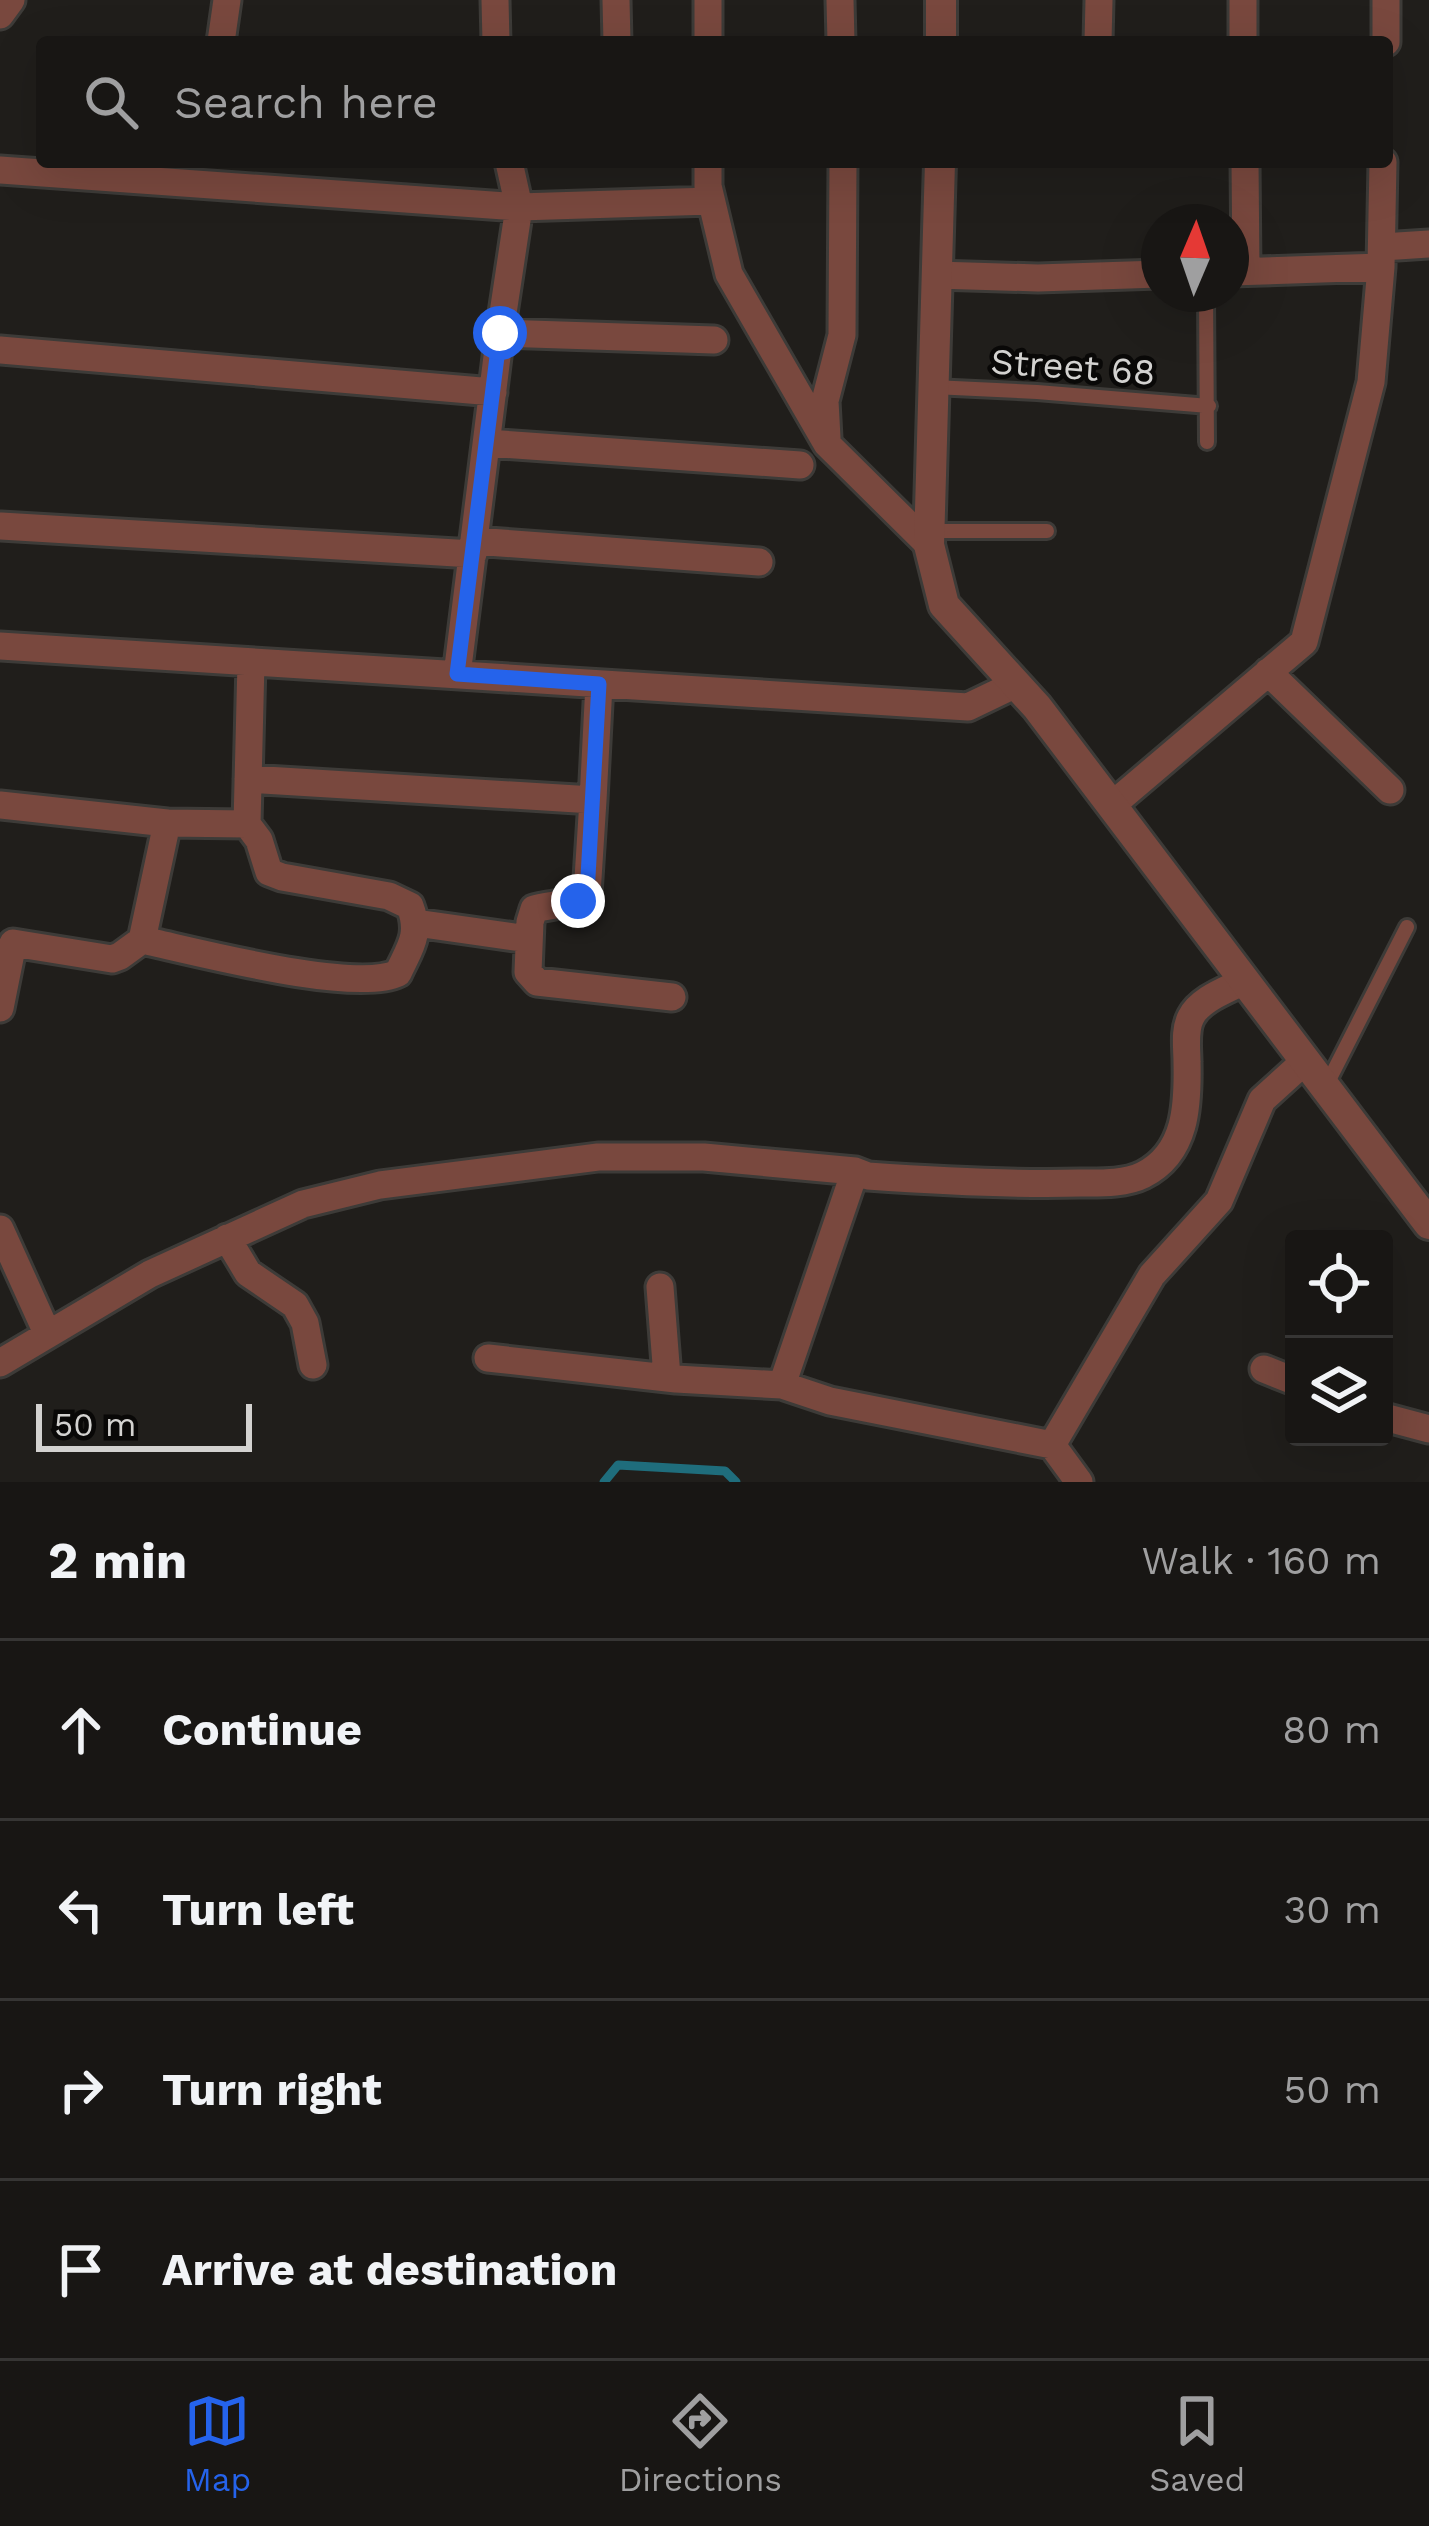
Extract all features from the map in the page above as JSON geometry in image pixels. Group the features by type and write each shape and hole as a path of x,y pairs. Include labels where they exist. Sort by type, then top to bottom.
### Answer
{"street":[{"path":"0,16 11,0"},
{"path":"221,36 227,0"},
{"path":"495,0 496,36"},
{"path":"616,0 616,36"},
{"path":"708,0 708,36"},
{"path":"840,0 841,36"},
{"path":"941,0 941,36"},
{"path":"1098,36 1099,0"},
{"path":"1243,0 1243,36"},
{"path":"1386,36 1392,1"},
{"path":"457,674 519,207 510,168"},
{"path":"708,168 729,274 827,444 929,538"},
{"path":"827,444 825,401 842,335 843,168"},
{"path":"940,168 929,538 944,604 1037,707 1429,1224"},
{"path":"1242,204 1244,168"},
{"path":"1111,806 1304,642 1371,382 1382,257 1383,168"},
{"path":"0,170 519,207 712,201"},
{"path":"1249,270 1382,257 1429,244"},
{"path":"936,274 1038,278 1141,275"},
{"path":"500,333 714,340"},
{"path":"0,350 493,392"},
{"path":"487,442 800,465"},
{"path":"1,526 759,562"},
{"path":"0,646 968,707 1016,684"},
{"path":"142,940 274,969 372,981 398,973 415,935 410,907 389,896 269,872 259,840 248,824 251,662"},
{"path":"1268,672 1390,790"},
{"path":"599,684 587,894 578,901 534,909 528,972 537,982 672,997"},
{"path":"248,779 593,800"},
{"path":"0,806 167,824 248,824"},
{"path":"0,1009 6,941 112,958 142,940 167,824"},
{"path":"416,922 529,939"},
{"path":"0,1363 151,1274 227,1238 302,1204 380,1185 598,1157 704,1157 868,1176 1045,1184 1114,1182 1142,1176 1174,1148 1183,1130 1190,1018 1200,1006 1244,981"},
{"path":"1052,1445 1152,1274 1220,1202 1262,1100 1305,1061"},
{"path":"782,1384 855,1171"},
{"path":"0,1229 47,1333"},
{"path":"227,1238 248,1273 296,1305 305,1323 313,1365"},
{"path":"659,1287 667,1377"},
{"path":"488,1358 782,1384 830,1401 1052,1445 1079,1482"},
{"path":"1264,1369 1285,1378"},
{"path":"1393,1419 1429,1429"}],"lane":[{"path":"1206,312 1207,442"},
{"name":"Street 68","path":"933,387 1209,406"},
{"path":"929,538 1046,531"},
{"path":"1325,1088 1407,927"}],"waterway":[{"path":"604,1482 618,1465 725,1471 736,1482"}],"route":[{"path":"500,333 457,674 599,684 587,894 578,901"}]}
